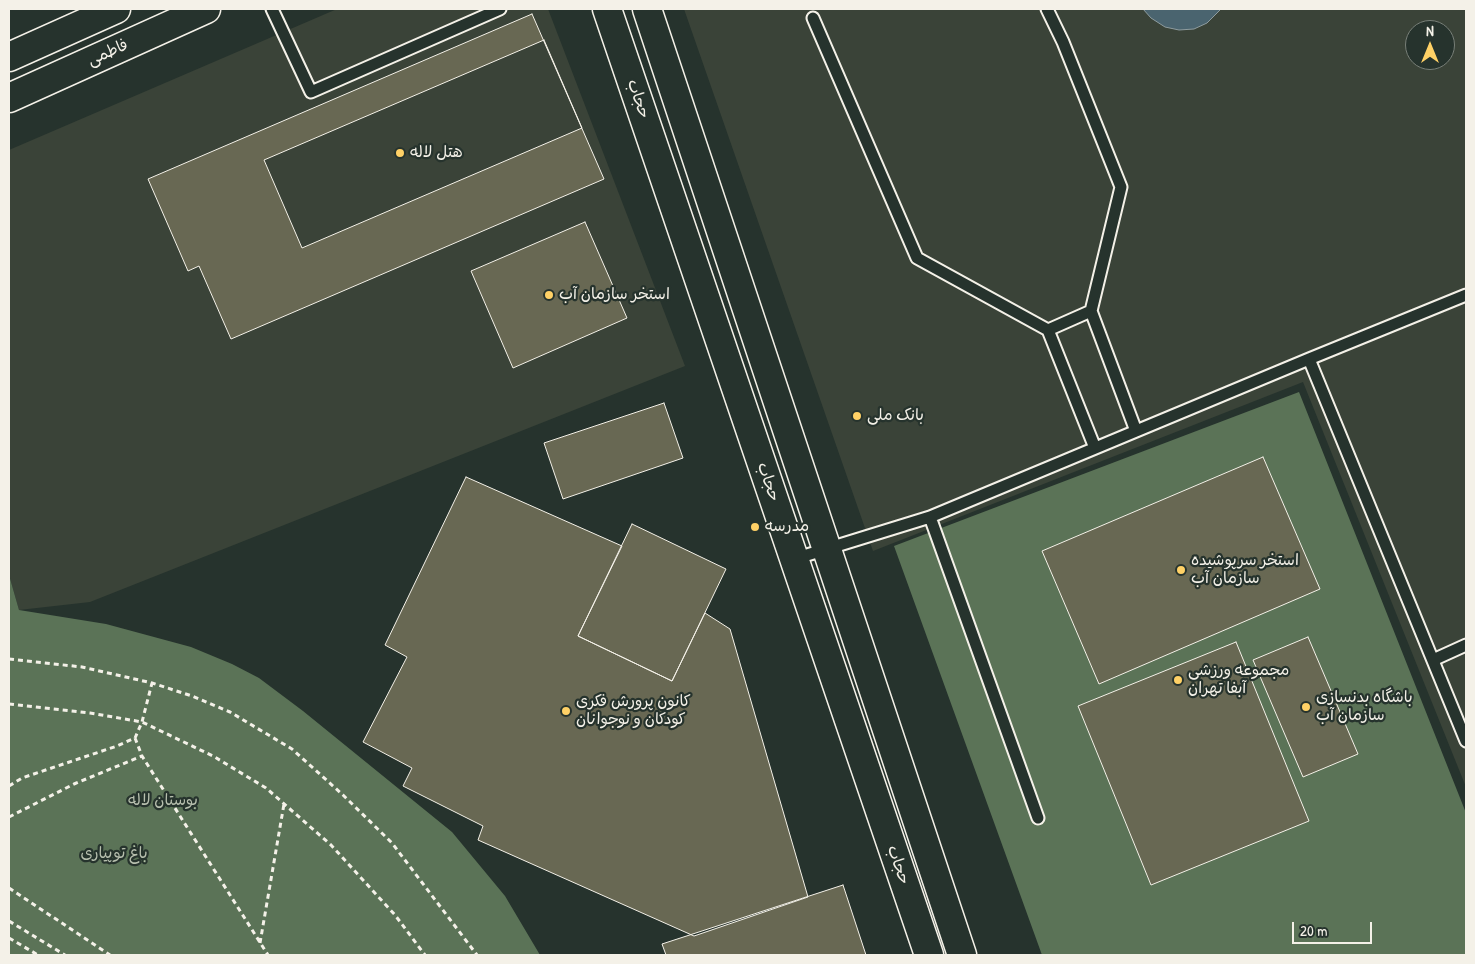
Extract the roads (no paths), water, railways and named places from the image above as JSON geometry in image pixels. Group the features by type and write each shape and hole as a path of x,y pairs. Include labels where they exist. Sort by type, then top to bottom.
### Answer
{"main road":[{"path":"9,57 116,9"},
{"name":"فاطمی","path":"9,98 206,9"},
{"name":"حجاب","path":"607,9 929,955"},
{"name":"حجاب","path":"646,9 962,955"}],"lane":[{"path":"272,9 311,92 500,9"},
{"path":"1047,9 1063,42 1121,188 1091,311 1136,431"},
{"path":"813,18 917,258 1048,330 1095,448"},
{"path":"794,558 930,517 1309,358 1466,295"},
{"path":"1048,330 1091,311"},
{"path":"1309,358 1466,741"},
{"path":"930,517 1038,818"},
{"path":"1433,660 1466,645"}],"water":[{"path":"1143,9 1221,9 1207,23 1194,29 1179,30 1165,27 1151,18"}],"place":[{"name":"هتل لاله","path":"400,153"},
{"name":"استخر سازمان آب","path":"549,295"},
{"name":"بانک ملی","path":"857,416"},
{"name":"مدرسه","path":"755,527"},
{"name":"استخر سرپوشیده سازمان آب","path":"1181,570"},
{"name":"مجموعه ورزشی آبفا تهران","path":"1178,680"},
{"name":"باشگاه بدنسازی سازمان آب","path":"1306,707"},
{"name":"کانون پرورش فکری کودکان و نوجوانان","path":"566,711"}],"park label":[{"name":"بوستان لاله","path":"163,801"},
{"name":"باغ توپیاری","path":"114,854"}]}
